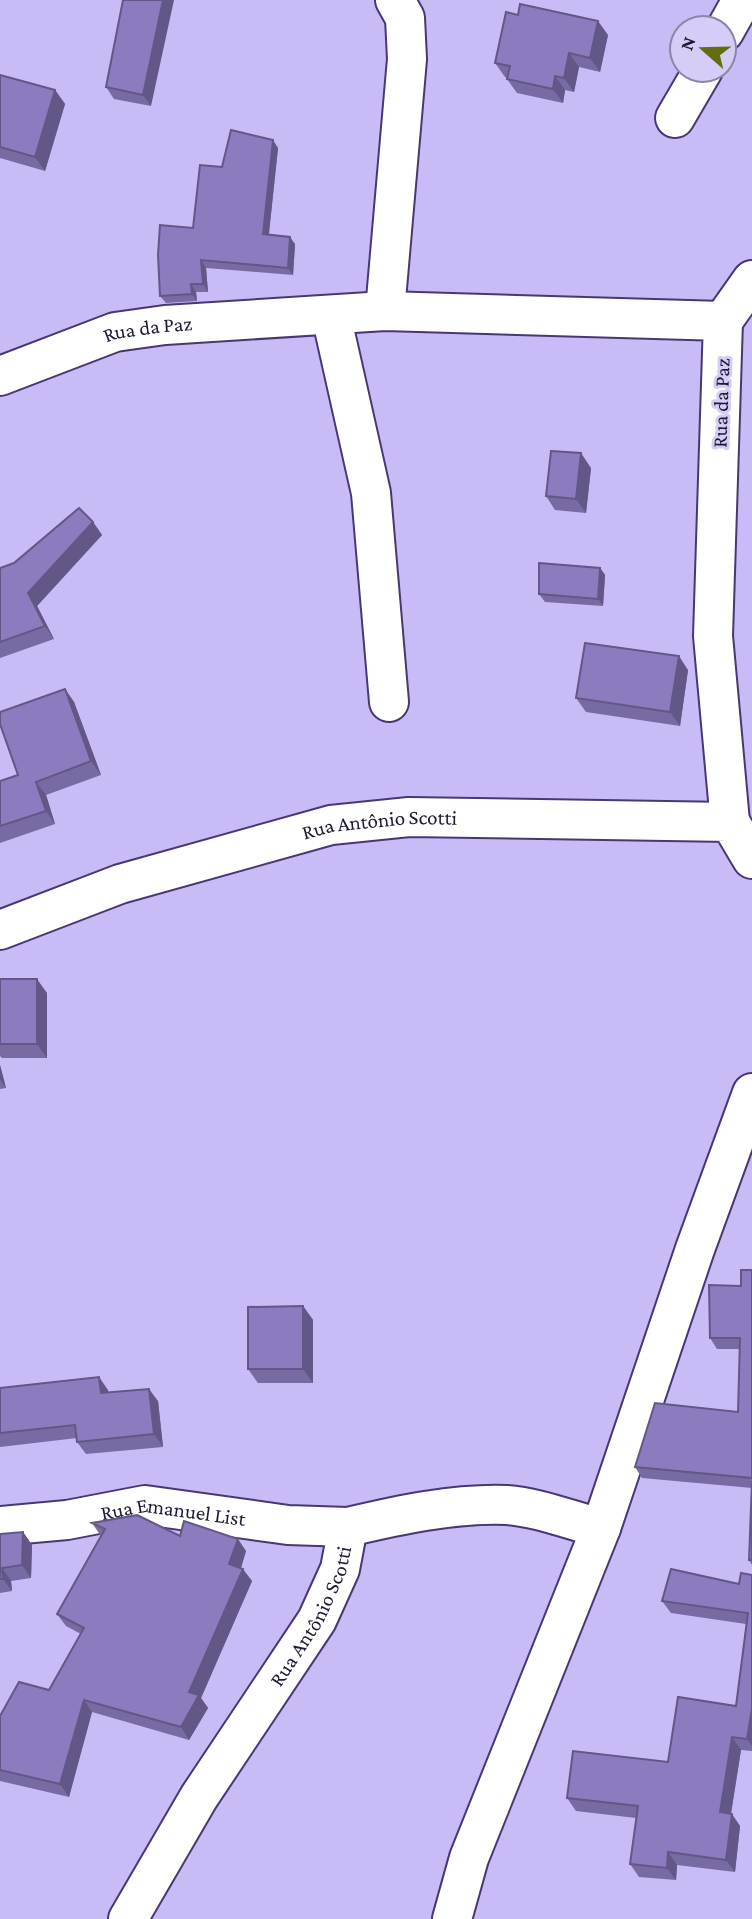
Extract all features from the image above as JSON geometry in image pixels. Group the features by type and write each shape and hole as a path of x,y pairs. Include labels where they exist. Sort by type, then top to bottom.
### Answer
{"street":[{"path":"385,311 407,58 405,18 395,0"},
{"path":"675,118 695,84"},
{"path":"723,321 752,280"},
{"name":"Rua da Paz","path":"0,376 115,332 165,325 385,311 723,321 713,636 730,822"},
{"path":"331,315 371,493 389,702"},
{"name":"Rua Antônio Scotti","path":"0,930 120,884 331,825 409,817 730,822"},
{"path":"730,822 752,859"},
{"path":"452,1919 469,1858 601,1528 695,1249 752,1093"},
{"name":"Rua Emanuel List","path":"0,1526 67,1520 145,1505 288,1525 348,1527"},
{"name":"Rua Antônio Scotti","path":"128,1919 200,1797 317,1620 340,1569 348,1527 395,1516 509,1505 601,1528"}],"building":[{"path":"123,0 163,0 143,95 106,87"},
{"path":"520,4 598,21 590,58 569,53 564,78 555,76 553,89 507,79 510,66 495,63 506,12 518,15"},
{"path":"0,75 55,90 35,157 0,147"},
{"path":"231,130 273,140 263,234 290,237 288,268 201,260 203,284 191,284 192,294 160,296 160,225 193,228 200,165 222,167"},
{"path":"551,451 581,453 576,499 546,496"},
{"path":"79,508 93,522 28,593 45,626 0,642 0,568 14,563"},
{"path":"539,563 600,568 598,599 539,594"},
{"path":"585,643 679,656 670,712 576,698"},
{"path":"65,689 91,761 36,782 46,811 0,826 0,781 18,775 0,724 0,712"},
{"path":"0,979 37,979 37,1044 0,1044"},
{"path":"741,1270 752,1270 752,1478 635,1467 655,1403 738,1412 740,1338 710,1338 709,1285 741,1286"},
{"path":"303,1306 303,1369 248,1369 248,1307"},
{"path":"99,1377 101,1393 149,1389 154,1434 77,1442 75,1425 0,1433 0,1388"},
{"path":"752,1481 752,1560 749,1560"},
{"path":"137,1515 180,1536 184,1521 238,1539 229,1564 243,1569 189,1692 199,1695 181,1727 84,1700 60,1784 0,1770 0,1716 19,1682 49,1690 84,1628 57,1614 105,1529 92,1523"},
{"path":"23,1532 22,1565 2,1568 3,1579 0,1579 0,1534"},
{"path":"671,1569 739,1584 741,1573 752,1575 752,1708 747,1739 732,1737 720,1812 732,1814 726,1860 668,1852 667,1868 630,1864 638,1806 567,1798 573,1751 668,1762 678,1697 736,1706 748,1613 662,1601"}]}
